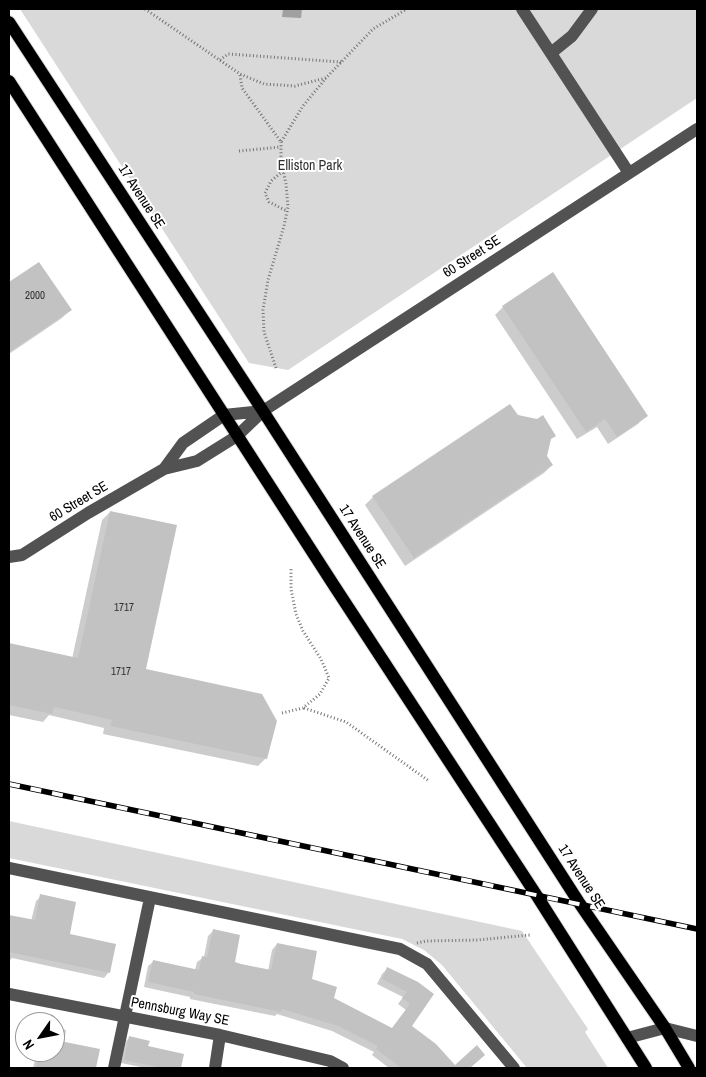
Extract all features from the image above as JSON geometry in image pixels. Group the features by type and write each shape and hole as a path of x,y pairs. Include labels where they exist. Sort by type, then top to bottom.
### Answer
{"main road":[{"name":"17 Avenue SE","path":"9,22 263,411 575,896 665,1028 689,1068"},
{"path":"9,81 537,896 646,1068"}],"street":[{"path":"522,9 629,173"},
{"path":"550,53 572,36 592,9"},
{"name":"60 Street SE","path":"9,557 22,555 88,513 164,469 197,461 238,436 263,411 697,129"},
{"name":"60 Street SE","path":"164,469 183,443 224,415 263,411"},
{"path":"9,868 400,949 427,964 514,1068"},
{"path":"114,1068 150,898"},
{"name":"Pennsburg Way SE","path":"9,997 220,1035 330,1061 343,1068"},
{"path":"627,1038 665,1028 697,1036"},
{"path":"215,1068 220,1035"}],"path":[{"path":"145,9 240,74 264,84 295,86 326,78"},
{"path":"276,368 264,332 263,310 268,280 287,211 281,144 304,106 326,78 343,62 360,41 372,29 407,9"},
{"path":"220,60 228,54 343,62"},
{"path":"240,74 242,88 281,144"},
{"path":"239,152 281,144"},
{"path":"283,171 271,181 265,193 269,202 287,211"},
{"path":"282,713 303,708 320,694 329,678 321,659 303,630 296,614 291,589 290,568"},
{"path":"303,708 346,722 429,781"},
{"path":"400,949 426,941 476,940 530,935"}],"green space":[{"name":"Elliston Park","path":"20,9 697,9 697,98 288,370 249,363"},
{"path":"9,821 522,931 588,1029 585,1032 608,1068 527,1068 442,965 424,950 402,939 9,858"}],"shaded area":[{"path":"283,9 302,9 301,18 282,17"}],"building":[{"path":"39,262 72,310 9,352 9,282"},
{"path":"553,272 648,416 617,437 605,419 586,432 502,306"},
{"path":"510,404 518,415 537,419 543,415 556,436 551,439 547,456 553,465 414,558 372,496"},
{"path":"110,511 177,525 146,669 262,694 277,721 267,759 110,726 112,720 54,707 52,714 9,705 9,643 78,658"},
{"path":"40,894 76,902 70,934 116,944 110,973 9,952 9,915 35,920"},
{"path":"213,929 240,935 235,962 241,964 271,970 277,943 317,951 312,979 337,987 334,998 392,1028 410,1004 402,998 407,992 382,979 387,967 418,982 434,994 412,1026 436,1044 455,1065 477,1045 485,1055 470,1068 401,1068 376,1049 378,1046 338,1026 282,1009 281,1012 194,994 194,992 148,982 153,960 199,970 202,956 207,957"},
{"path":"129,1036 150,1041 148,1046 184,1054 181,1068 157,1068 124,1060"},
{"path":"65,1042 100,1049 96,1068 36,1068 37,1062 65,1062"}],"railway":[{"path":"9,784 697,929"}]}
